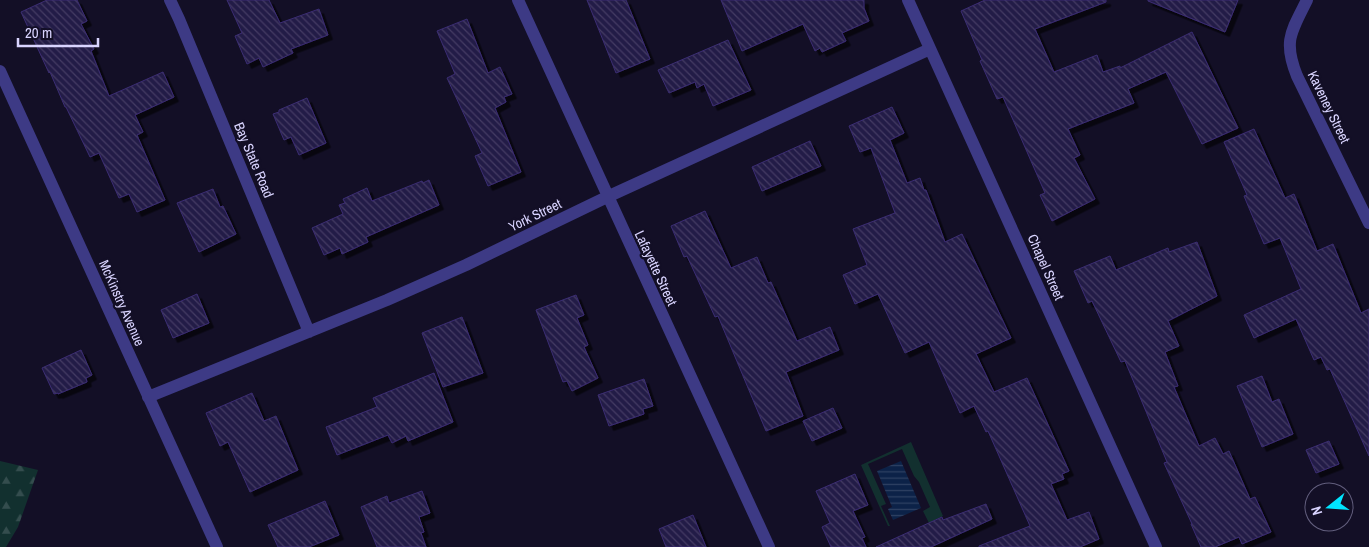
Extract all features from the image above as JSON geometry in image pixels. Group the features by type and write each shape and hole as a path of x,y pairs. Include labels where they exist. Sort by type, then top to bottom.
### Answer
{"street":[{"name":"Bay State Road","path":"170,0 309,332"},
{"name":"Lafayette Street","path":"518,0 768,547"},
{"name":"Chapel Street","path":"908,0 1156,547"},
{"name":"Kaveney Street","path":"1307,0 1291,35 1289,44 1290,55 1297,76 1369,223"},
{"name":"York Street","path":"148,397 387,300 466,265 607,197 930,49"},
{"name":"McKinstry Avenue","path":"0,71 217,547"}],"green space":[{"path":"911,442 943,516 929,523 923,511 930,507 902,449 868,464 886,504 881,506 890,526 888,526 861,465"},
{"path":"0,461 38,470 18,527 6,547 0,547"}],"water":[{"path":"901,461 921,508 893,520 888,509 892,507 877,471"}],"building":[{"path":"47,0 77,0 87,21 81,24 94,49 91,51 109,96 163,72 174,97 135,115 143,132 137,135 165,200 137,212 129,194 119,198 99,153 90,157 21,12"},
{"path":"227,0 269,0 280,23 319,9 328,35 291,49 293,53 263,67 259,58 247,64 235,36 242,33"},
{"path":"587,0 626,0 650,59 616,73"},
{"path":"721,0 864,0 864,8 869,21 842,33 846,41 822,52 820,48 815,51 803,24 742,51"},
{"path":"985,0 1106,0 1106,2 1035,29 1054,72 1097,55 1103,72 1120,66 1120,68 1192,32 1238,128 1202,144 1166,72 1128,89 1134,103 1068,129 1080,155 1074,158 1095,199 1052,221 1040,195 1045,193 1003,97 997,99 961,11"},
{"path":"1148,0 1238,0 1225,32"},
{"path":"467,19 488,73 500,67 512,94 504,97 506,102 495,108 521,172 488,186 475,156 482,153 447,78 455,74 437,31"},
{"path":"728,40 751,90 713,106 704,84 697,88 695,82 669,93 658,70"},
{"path":"307,98 326,143 299,155 291,137 284,140 273,114"},
{"path":"892,107 904,133 890,140 907,183 920,178 945,242 962,234 1011,338 976,354 994,392 1027,378 1069,471 1062,474 1064,479 1051,484 1067,520 1089,512 1099,539 1080,547 979,547 1030,526 988,431 986,432 974,406 960,413 929,342 905,353 878,294 855,304 843,275 867,265 853,229 895,213 871,148 860,152 849,126"},
{"path":"1254,129 1285,198 1294,194 1317,251 1333,244 1361,313 1369,309 1369,456 1330,369 1327,370 1321,357 1314,360 1296,319 1254,338 1244,315 1301,289 1280,238 1264,244 1244,196 1247,195 1224,142"},
{"path":"810,141 821,166 762,191 752,167"},
{"path":"429,180 439,205 366,237 368,242 342,254 340,248 324,255 312,228 343,214 339,205 345,203 343,199 367,188 372,201"},
{"path":"213,189 220,207 223,206 236,234 199,252 177,203"},
{"path":"705,211 731,268 757,257 768,283 771,282 797,341 830,327 839,350 786,372 803,416 766,431 718,316 715,317 687,256 684,257 671,226"},
{"path":"1197,242 1217,296 1168,321 1179,346 1165,352 1178,386 1174,387 1199,446 1215,438 1223,454 1229,451 1250,499 1255,497 1271,532 1242,544 1239,537 1215,547 1201,547 1164,463 1167,462 1125,361 1121,362 1092,301 1088,303 1074,271 1110,256 1116,270 1168,248 1169,252"},
{"path":"197,294 209,323 173,338 161,310"},
{"path":"576,295 584,315 577,318 588,345 584,347 598,378 572,391 567,381 563,382 536,310"},
{"path":"462,317 483,373 443,387 422,333"},
{"path":"81,350 92,375 86,378 87,382 54,394 42,368"},
{"path":"434,373 453,422 408,441 406,436 392,443 388,435 337,455 326,427 377,407 373,398"},
{"path":"1262,376 1272,402 1279,399 1293,434 1262,447 1237,386"},
{"path":"644,379 653,406 643,409 644,414 609,426 598,395"},
{"path":"252,393 264,421 276,416 298,470 250,492 228,442 220,446 206,413"},
{"path":"833,408 842,428 812,441 803,421"},
{"path":"1329,441 1339,464 1316,473 1306,450"},
{"path":"855,474 868,505 853,511 865,537 862,538 866,547 831,547 822,527 830,523 816,491"},
{"path":"422,491 430,513 419,517 424,532 421,533 426,547 377,547 361,507 387,496 389,503"},
{"path":"325,501 339,535 309,547 278,547 268,525"},
{"path":"986,504 992,519 931,547 876,547 942,517 943,520"},
{"path":"693,515 706,547 666,547 659,529"}]}
